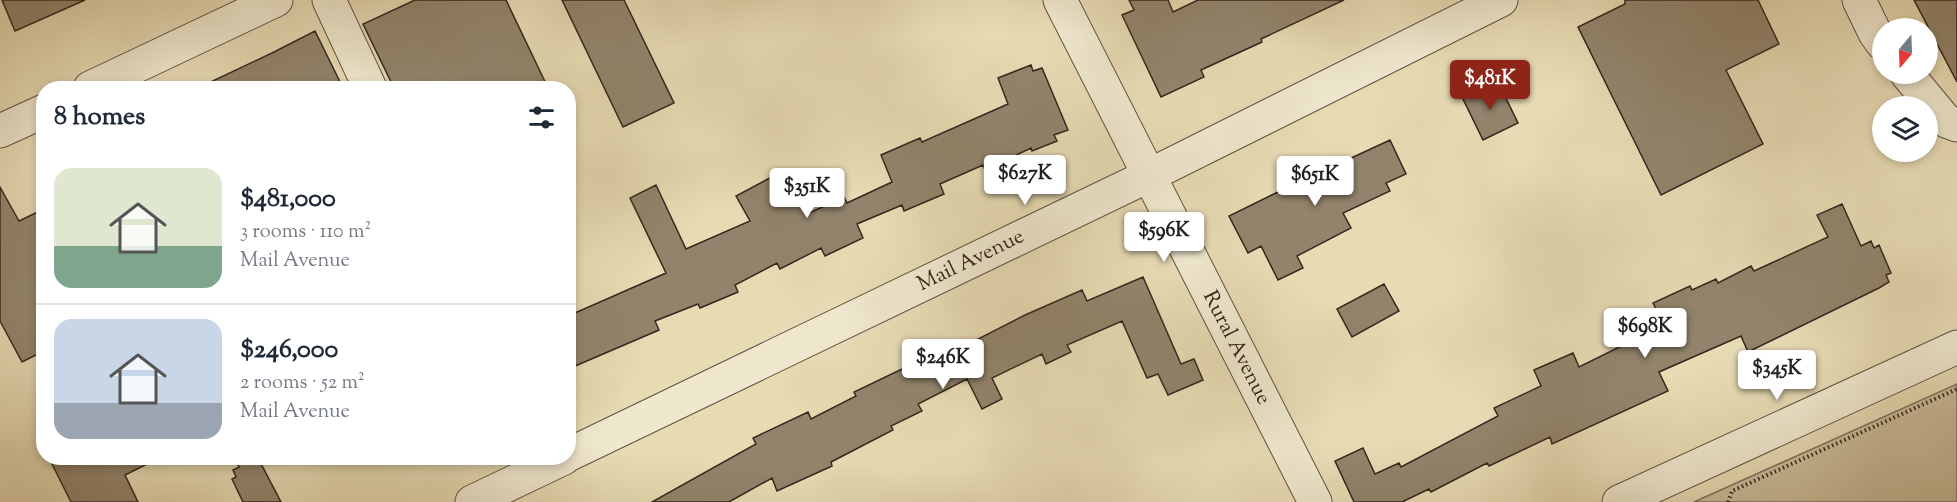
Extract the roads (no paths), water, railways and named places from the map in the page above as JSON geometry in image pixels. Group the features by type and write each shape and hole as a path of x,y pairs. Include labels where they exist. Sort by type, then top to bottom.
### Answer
{"street":[{"path":"105,81 276,0"},
{"path":"329,0 367,81"},
{"name":"Rural Avenue","path":"1060,0 1315,502"},
{"name":"Mail Avenue","path":"576,451 1148,176 1501,0"},
{"path":"1859,0 1872,27"},
{"path":"1915,84 1946,121 1957,124"},
{"path":"0,131 36,115"},
{"path":"1619,502 1957,347"},
{"path":"472,502 549,465"}]}
